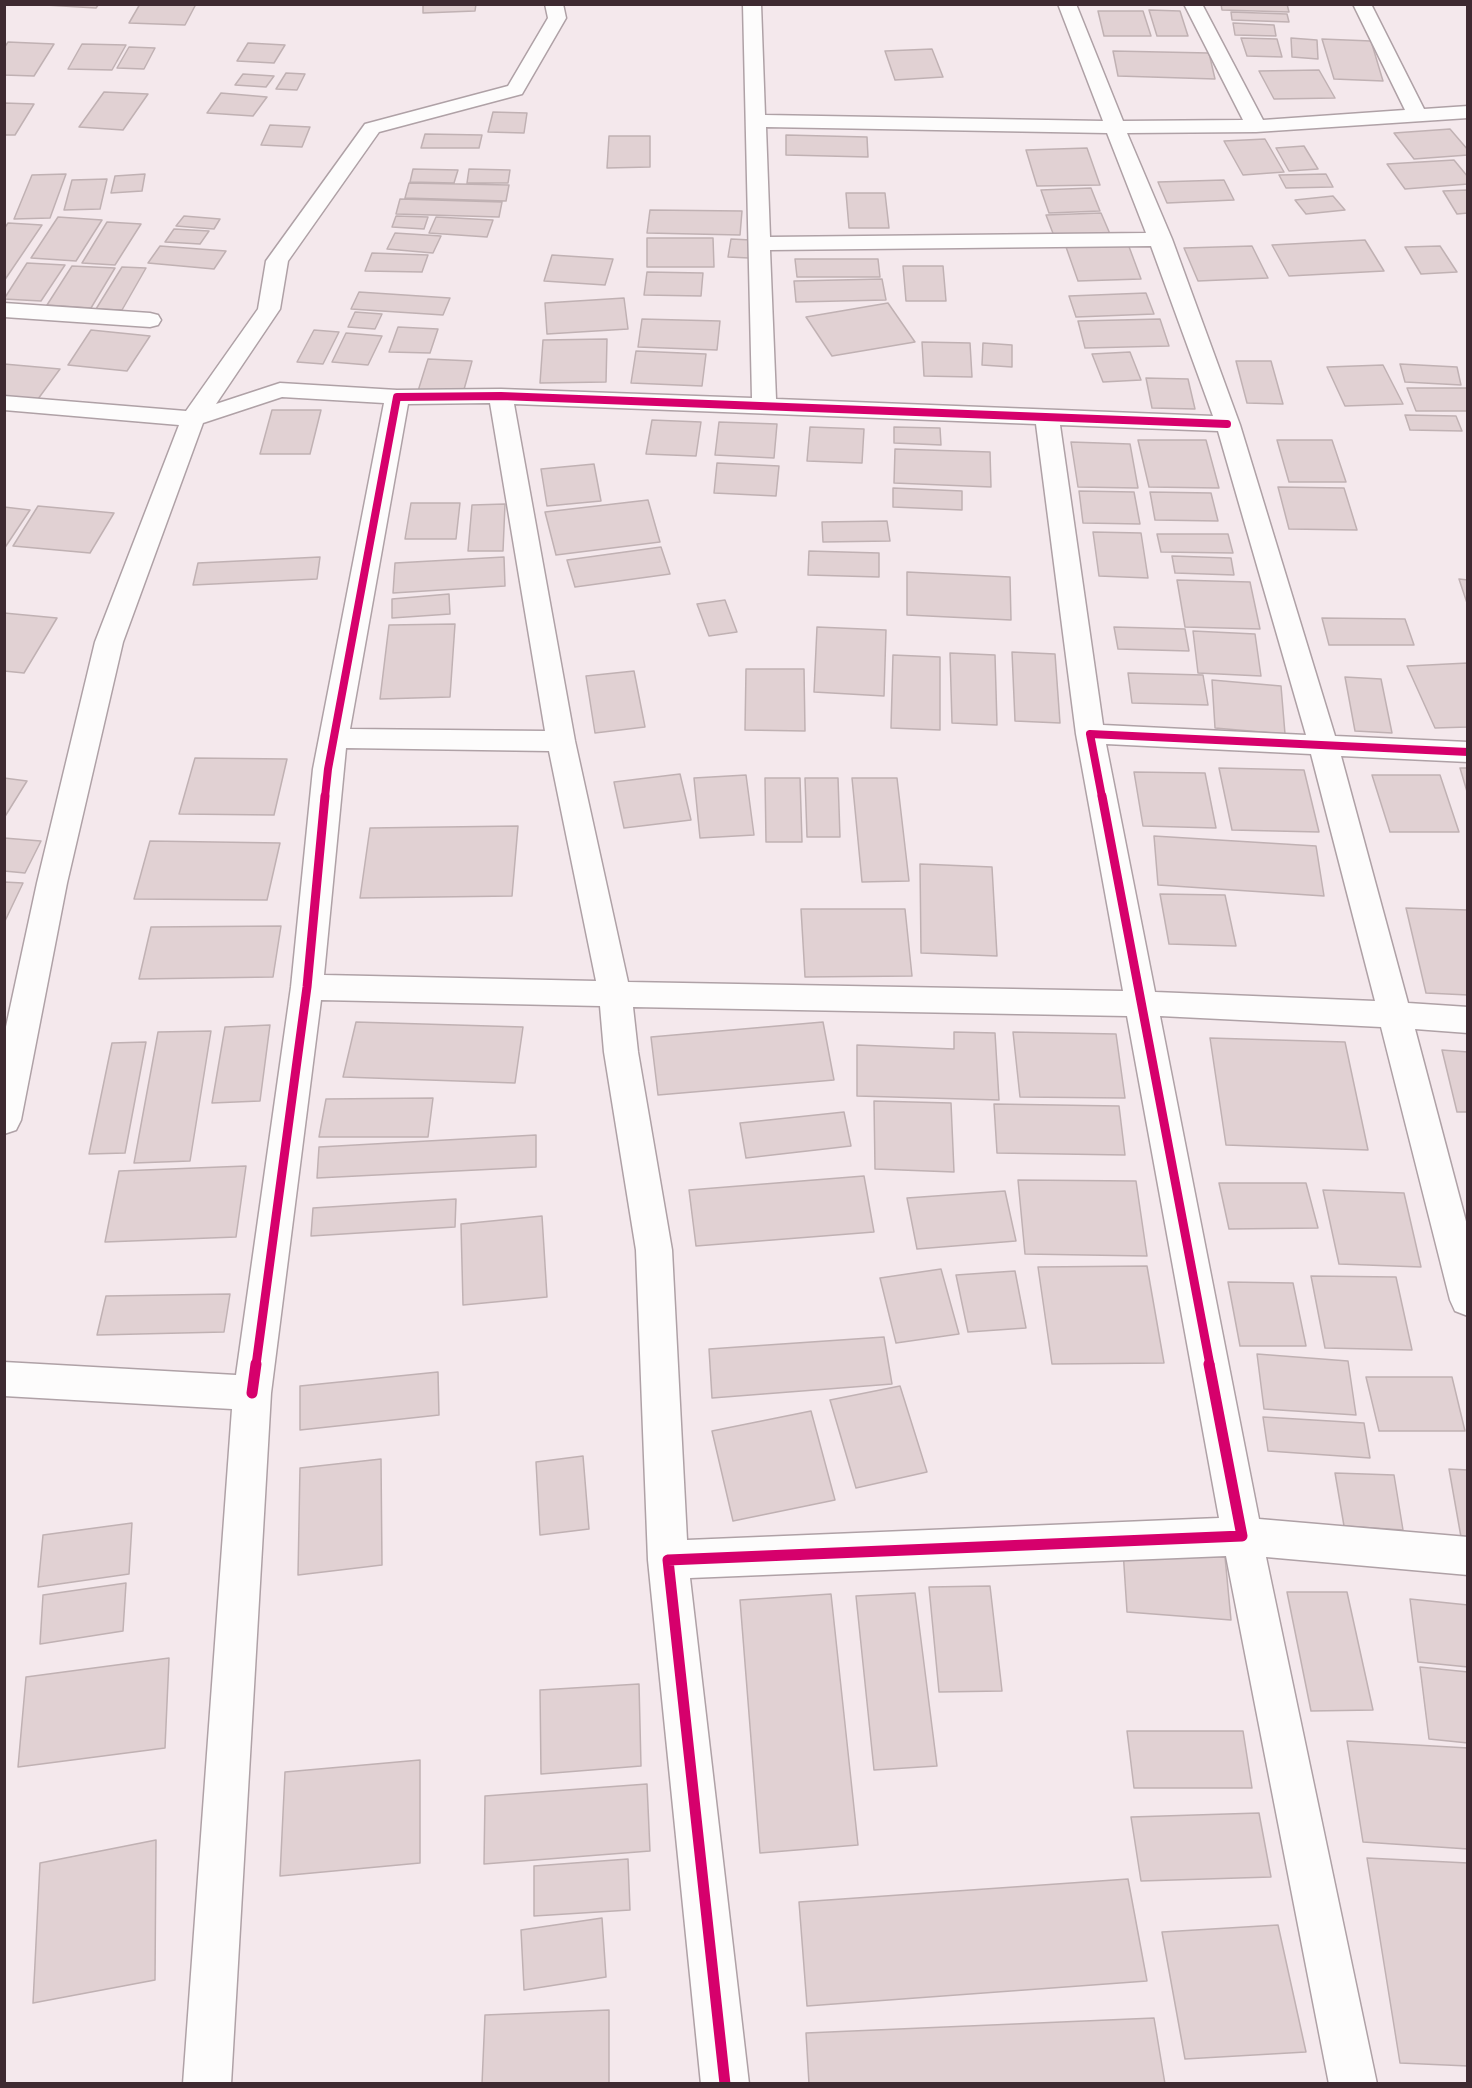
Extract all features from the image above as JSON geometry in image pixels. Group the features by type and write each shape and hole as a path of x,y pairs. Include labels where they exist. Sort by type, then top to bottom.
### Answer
{"street":[{"path":"4,1120 52,883 110,642 193,419 269,309 278,261 372,128 514,90 557,18 554,4"},
{"path":"752,4 761,244 764,406"},
{"path":"1067,4 1113,127 1161,239 1227,424 1324,747 1467,1300"},
{"path":"1192,4 1256,126"},
{"path":"1362,4 1418,115"},
{"path":"756,121 1113,127 1256,126 1467,112"},
{"path":"761,244 1161,239"},
{"path":"4,310 150,320"},
{"path":"4,403 193,419 280,390 397,398 501,396 1227,424"},
{"path":"501,396 561,741 615,994 621,1052 654,1250 668,1560 725,2084"},
{"path":"207,2084 252,1393 307,987 328,769 397,398"},
{"path":"1047,418 1090,734 1242,1536 1353,2084"},
{"path":"1090,734 1324,747 1467,752"},
{"path":"334,738 561,741"},
{"path":"307,987 1141,1004 1394,1014 1467,1020"},
{"path":"4,1379 252,1393"},
{"path":"668,1560 1242,1536 1467,1556"}],"building":[{"path":"28,4 99,4 96,8"},
{"path":"140,4 196,4 185,25 129,23"},
{"path":"423,4 476,4 475,11 423,13"},
{"path":"1221,4 1287,4 1289,12 1222,10"},
{"path":"1149,10 1180,11 1188,36 1157,36"},
{"path":"1098,11 1143,11 1151,36 1104,36"},
{"path":"1231,12 1287,14 1289,22 1232,20"},
{"path":"1233,23 1274,25 1276,36 1235,35"},
{"path":"1241,38 1277,39 1282,57 1247,56"},
{"path":"1291,38 1317,40 1318,59 1292,57"},
{"path":"1322,39 1371,41 1383,81 1334,79"},
{"path":"8,42 54,44 34,76 4,75 4,48"},
{"path":"248,43 285,45 274,63 237,61"},
{"path":"82,44 126,45 112,70 68,69"},
{"path":"129,47 155,48 144,69 117,68"},
{"path":"932,49 943,77 895,80 885,51"},
{"path":"1113,51 1209,53 1215,79 1118,76"},
{"path":"1319,70 1335,98 1274,99 1259,71"},
{"path":"286,73 305,74 297,90 276,89"},
{"path":"243,74 274,76 266,87 235,85"},
{"path":"104,92 148,94 123,130 79,127"},
{"path":"221,93 267,97 253,116 207,113"},
{"path":"4,103 34,104 15,135 4,135"},
{"path":"493,112 527,113 524,133 488,132"},
{"path":"270,125 310,127 302,147 261,145"},
{"path":"1450,129 1468,150 1468,155 1414,159 1394,133"},
{"path":"425,134 482,135 479,148 421,148"},
{"path":"786,135 867,137 868,157 786,155"},
{"path":"609,136 650,136 650,167 607,168"},
{"path":"1265,139 1284,172 1243,175 1224,141"},
{"path":"1304,146 1318,169 1289,171 1276,148"},
{"path":"1087,148 1100,185 1037,186 1026,150"},
{"path":"1454,160 1468,177 1468,184 1405,189 1387,164"},
{"path":"413,169 458,170 454,183 410,182"},
{"path":"469,169 510,170 508,183 467,183"},
{"path":"66,174 50,218 14,219 32,175"},
{"path":"145,174 142,191 111,193 115,176"},
{"path":"1326,174 1333,187 1286,188 1279,175"},
{"path":"107,179 100,209 64,210 72,180"},
{"path":"1224,180 1234,200 1167,203 1158,182"},
{"path":"409,183 509,185 506,201 405,198"},
{"path":"1091,188 1100,211 1049,213 1041,190"},
{"path":"1468,190 1468,213 1457,214 1443,191"},
{"path":"846,193 885,193 889,228 849,228"},
{"path":"1333,196 1345,210 1306,214 1295,200"},
{"path":"400,199 502,202 499,217 396,214"},
{"path":"650,210 742,211 740,235 647,233"},
{"path":"1101,213 1110,234 1054,236 1046,215"},
{"path":"184,216 220,219 214,229 176,226"},
{"path":"396,216 428,217 424,229 392,227"},
{"path":"58,217 102,220 76,261 31,258"},
{"path":"436,217 493,220 487,237 429,233"},
{"path":"107,222 141,224 115,265 82,263"},
{"path":"8,223 42,225 4,281 4,229"},
{"path":"174,229 209,231 200,244 165,242"},
{"path":"395,233 441,236 433,253 387,249"},
{"path":"647,238 713,238 714,267 647,267"},
{"path":"731,239 751,240 749,258 728,257"},
{"path":"1365,240 1384,271 1289,276 1272,245"},
{"path":"1128,244 1141,279 1078,281 1066,247"},
{"path":"160,246 226,251 214,269 148,263"},
{"path":"1252,246 1268,278 1198,281 1184,248"},
{"path":"1440,246 1457,272 1421,274 1405,247"},
{"path":"372,253 428,255 422,272 365,271"},
{"path":"552,255 613,259 605,285 544,281"},
{"path":"795,259 878,259 880,277 797,277"},
{"path":"27,263 65,265 41,301 4,299"},
{"path":"72,266 115,268 91,308 47,305"},
{"path":"903,266 943,266 946,301 906,301"},
{"path":"122,267 146,268 122,310 96,309"},
{"path":"647,272 703,273 701,296 644,295"},
{"path":"882,279 886,300 796,302 794,281"},
{"path":"359,292 450,298 443,315 351,309"},
{"path":"1146,293 1154,314 1076,317 1069,296"},
{"path":"624,298 628,329 547,334 545,303"},
{"path":"888,303 915,342 832,356 806,317"},
{"path":"355,312 382,314 375,329 348,327"},
{"path":"642,319 720,321 717,350 638,347"},
{"path":"1160,319 1169,346 1085,348 1078,321"},
{"path":"398,327 438,329 430,353 389,352"},
{"path":"91,330 150,336 127,371 68,365"},
{"path":"314,330 339,332 323,364 297,362"},
{"path":"346,333 382,336 368,365 332,362"},
{"path":"607,339 606,382 540,383 543,340"},
{"path":"922,342 970,343 972,377 924,376"},
{"path":"983,343 1012,345 1012,367 982,365"},
{"path":"636,351 706,354 702,386 631,383"},
{"path":"1130,352 1141,380 1103,382 1092,354"},
{"path":"428,359 472,361 463,393 418,391"},
{"path":"1236,361 1271,361 1283,404 1247,403"},
{"path":"4,364 60,369 38,399 4,397"},
{"path":"1400,364 1457,367 1461,385 1405,382"},
{"path":"1383,365 1403,404 1345,406 1327,367"},
{"path":"1146,378 1188,379 1195,409 1152,408"},
{"path":"1407,388 1468,388 1468,411 1416,411"},
{"path":"272,410 321,410 310,454 260,454"},
{"path":"1405,415 1456,416 1462,431 1410,430"},
{"path":"652,420 701,422 696,456 646,454"},
{"path":"719,422 777,424 774,458 715,455"},
{"path":"810,427 864,429 862,463 807,461"},
{"path":"894,427 940,428 941,445 894,443"},
{"path":"1138,440 1206,440 1219,488 1149,487"},
{"path":"1277,440 1332,440 1346,482 1289,482"},
{"path":"1071,442 1130,444 1138,488 1078,487"},
{"path":"895,449 990,452 991,487 894,483"},
{"path":"717,463 779,466 776,496 714,493"},
{"path":"594,464 601,501 547,506 541,469"},
{"path":"1278,487 1344,488 1357,530 1289,529"},
{"path":"893,488 962,491 962,510 893,507"},
{"path":"1079,491 1134,492 1140,524 1083,523"},
{"path":"1150,492 1211,493 1218,521 1155,520"},
{"path":"648,500 660,542 556,555 545,512"},
{"path":"411,503 460,503 456,539 405,539"},
{"path":"505,504 503,551 468,551 472,505"},
{"path":"38,506 114,513 90,553 13,546"},
{"path":"4,507 30,510 4,549"},
{"path":"887,521 890,541 823,542 822,522"},
{"path":"1093,532 1141,533 1148,578 1099,576"},
{"path":"1157,534 1228,534 1233,553 1161,552"},
{"path":"661,547 670,574 575,587 567,560"},
{"path":"809,551 879,553 879,577 808,575"},
{"path":"1172,556 1231,558 1234,575 1175,573"},
{"path":"320,557 317,579 193,585 198,563"},
{"path":"504,557 505,586 393,593 395,563"},
{"path":"907,572 1010,577 1011,620 907,615"},
{"path":"1459,579 1468,580 1468,606"},
{"path":"1177,580 1250,582 1260,629 1185,627"},
{"path":"449,594 450,614 392,618 392,599"},
{"path":"725,600 737,632 709,636 697,604"},
{"path":"4,613 57,618 24,673 4,671"},
{"path":"1322,618 1405,619 1414,645 1329,645"},
{"path":"455,624 450,697 380,699 389,625"},
{"path":"817,627 886,630 884,696 814,692"},
{"path":"1114,627 1185,629 1189,651 1118,649"},
{"path":"1193,631 1255,634 1261,676 1198,673"},
{"path":"1012,652 1055,654 1060,723 1015,721"},
{"path":"950,653 995,655 997,725 952,723"},
{"path":"893,655 940,657 940,730 891,728"},
{"path":"1468,663 1468,727 1435,728 1407,666"},
{"path":"746,669 804,669 805,731 745,730"},
{"path":"634,671 645,727 595,733 586,676"},
{"path":"1128,673 1203,675 1208,705 1132,703"},
{"path":"1345,677 1381,679 1392,733 1355,731"},
{"path":"1212,680 1281,686 1285,734 1215,728"},
{"path":"195,758 287,759 274,815 179,814"},
{"path":"1219,768 1304,770 1319,832 1232,830"},
{"path":"1460,768 1468,768 1468,795"},
{"path":"1134,772 1205,773 1216,828 1143,826"},
{"path":"680,774 691,820 624,828 614,782"},
{"path":"746,775 754,835 700,838 694,778"},
{"path":"1372,775 1440,775 1459,832 1390,832"},
{"path":"4,778 27,781 4,818"},
{"path":"765,778 800,778 802,842 766,842"},
{"path":"805,778 838,778 840,837 807,837"},
{"path":"852,778 897,778 909,881 862,882"},
{"path":"518,826 512,896 360,898 370,828"},
{"path":"1154,836 1316,846 1324,896 1158,885"},
{"path":"4,838 41,841 25,873 4,871"},
{"path":"150,841 280,843 267,900 134,899"},
{"path":"920,864 992,867 997,956 921,953"},
{"path":"4,882 23,883 5,921 4,921"},
{"path":"1160,894 1225,895 1236,946 1169,944"},
{"path":"1406,908 1468,910 1468,995 1426,993"},
{"path":"801,909 905,909 912,976 805,977"},
{"path":"281,926 273,977 139,979 151,927"},
{"path":"356,1022 523,1027 515,1083 343,1077"},
{"path":"823,1022 834,1080 658,1095 651,1037"},
{"path":"270,1025 260,1101 212,1103 225,1027"},
{"path":"211,1031 190,1161 134,1163 158,1032"},
{"path":"954,1032 995,1033 999,1100 857,1096 857,1045 954,1049"},
{"path":"1013,1032 1116,1034 1125,1098 1020,1097"},
{"path":"1210,1038 1345,1042 1368,1150 1226,1145"},
{"path":"146,1042 125,1153 89,1154 112,1043"},
{"path":"1442,1050 1468,1052 1468,1112 1457,1112"},
{"path":"433,1098 428,1137 319,1137 326,1099"},
{"path":"874,1101 951,1103 954,1172 875,1169"},
{"path":"994,1104 1119,1106 1125,1155 997,1153"},
{"path":"844,1112 851,1146 746,1158 740,1123"},
{"path":"536,1135 536,1167 317,1178 319,1147"},
{"path":"246,1166 236,1237 105,1242 119,1171"},
{"path":"864,1176 874,1232 696,1246 689,1190"},
{"path":"1018,1180 1136,1181 1147,1256 1025,1254"},
{"path":"1219,1183 1306,1183 1318,1228 1229,1229"},
{"path":"1323,1190 1404,1193 1421,1267 1339,1264"},
{"path":"1005,1191 1016,1241 917,1249 907,1198"},
{"path":"456,1199 455,1227 311,1236 313,1208"},
{"path":"542,1216 547,1297 463,1305 461,1224"},
{"path":"1147,1266 1164,1363 1052,1364 1038,1267"},
{"path":"941,1269 959,1334 896,1343 880,1278"},
{"path":"1015,1271 1026,1328 968,1332 956,1275"},
{"path":"1311,1276 1396,1277 1412,1350 1325,1348"},
{"path":"1228,1282 1293,1283 1306,1346 1240,1346"},
{"path":"230,1294 224,1332 97,1335 106,1296"},
{"path":"884,1337 892,1384 712,1398 709,1349"},
{"path":"1257,1354 1348,1361 1356,1415 1264,1409"},
{"path":"438,1372 439,1415 300,1430 300,1386"},
{"path":"1366,1377 1452,1377 1465,1431 1379,1431"},
{"path":"900,1386 927,1472 856,1488 830,1400"},
{"path":"811,1411 835,1500 733,1521 712,1431"},
{"path":"1263,1417 1364,1423 1370,1458 1268,1451"},
{"path":"583,1456 589,1529 540,1535 536,1462"},
{"path":"381,1459 382,1565 298,1575 300,1468"},
{"path":"1449,1469 1468,1470 1468,1554 1464,1554"},
{"path":"1335,1473 1394,1475 1403,1530 1344,1526"},
{"path":"132,1523 129,1574 38,1587 43,1535"},
{"path":"1123,1550 1225,1557 1231,1620 1127,1612"},
{"path":"126,1583 123,1631 40,1644 43,1595"},
{"path":"990,1586 1002,1691 939,1692 929,1587"},
{"path":"1287,1592 1347,1592 1373,1710 1311,1711"},
{"path":"915,1593 937,1766 874,1770 856,1596"},
{"path":"831,1594 858,1845 760,1853 740,1600"},
{"path":"1410,1599 1468,1605 1468,1667 1418,1662"},
{"path":"169,1658 165,1748 18,1767 26,1677"},
{"path":"1420,1667 1468,1672 1468,1743 1429,1739"},
{"path":"639,1684 641,1766 541,1774 540,1690"},
{"path":"1127,1731 1243,1731 1252,1788 1134,1788"},
{"path":"1347,1741 1468,1748 1468,1849 1363,1842"},
{"path":"420,1760 420,1863 280,1876 285,1772"},
{"path":"647,1784 650,1851 484,1864 485,1796"},
{"path":"1259,1813 1271,1877 1141,1881 1131,1817"},
{"path":"156,1840 155,1980 33,2003 40,1863"},
{"path":"1367,1858 1468,1863 1468,2066 1400,2063"},
{"path":"628,1859 630,1910 534,1916 534,1866"},
{"path":"1128,1879 1147,1981 807,2006 799,1902"},
{"path":"602,1918 606,1977 524,1990 521,1930"},
{"path":"1278,1925 1306,2052 1185,2059 1162,1932"},
{"path":"609,2010 609,2084 482,2084 485,2015"},
{"path":"1154,2018 1165,2084 809,2084 806,2033"}],"cycle path":[{"path":"252,1393 307,987 328,769 397,397 501,396 1227,424"},
{"path":"725,2084 668,1560 1242,1536 1090,734 1468,752"}]}
